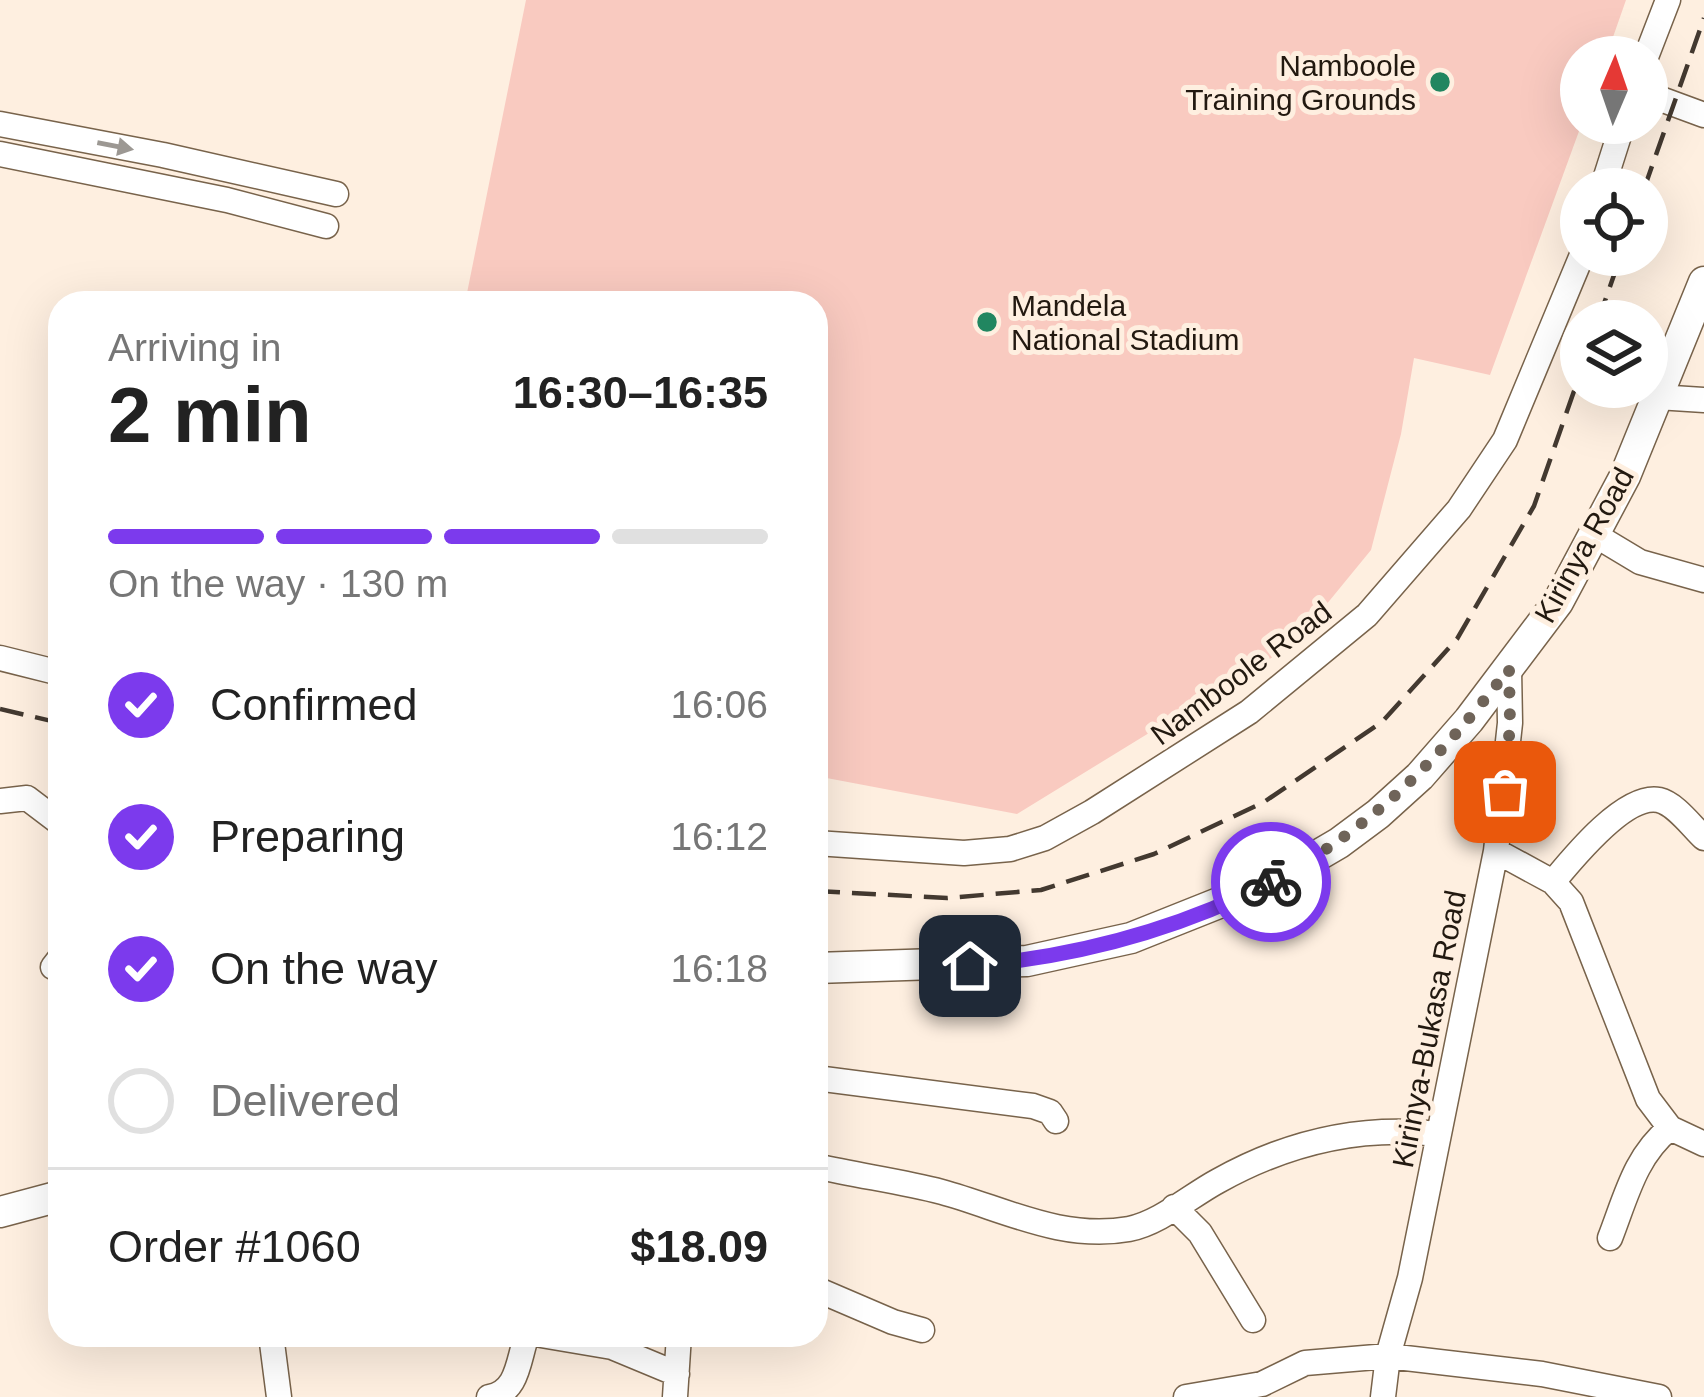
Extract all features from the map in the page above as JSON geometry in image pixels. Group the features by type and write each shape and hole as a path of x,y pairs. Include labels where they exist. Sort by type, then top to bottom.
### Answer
{"main road":[{"name":"Kirinya Road","path":"1668,370 1704,282"},
{"name":"Kirinya Road","path":"828,968 1027,961 1131,938 1247,894 1340,843 1432,762 1558,602 1625,476 1653,408"},
{"path":"0,1213 48,1199"}],"street":[{"path":"1654,36 1668,0"},
{"path":"1668,102 1704,115"},
{"path":"0,124 336,194"},
{"path":"0,154 227,200 326,226"},
{"name":"Namboole Road","path":"828,844 964,853 1010,849 1045,838 1092,812 1249,712 1367,615 1459,509 1505,440 1573,276"},
{"path":"1668,398 1704,400"},
{"path":"1595,535 1640,562 1704,580"},
{"path":"0,658 48,670"},
{"name":"Kirinya-Bukasa Road","path":"1383,1397 1496,851 1510,723 1509,669"},
{"path":"0,801 27,798 48,814"},
{"path":"1552,881 1605,825 1646,802 1659,800 1672,807 1704,838"},
{"path":"1496,851 1552,881 1571,902 1648,1099 1670,1128 1704,1144"},
{"path":"828,1080 1033,1106 1050,1112 1056,1121"},
{"path":"1610,1238 1638,1164 1670,1128"},
{"path":"828,1168 881,1177 1026,1221 1077,1231 1129,1229 1265,1156 1298,1144 1402,1130 1438,1134"},
{"path":"1174,1207 1200,1233 1253,1320"},
{"path":"828,1294 922,1330"},
{"path":"273,1347 279,1397"},
{"path":"489,1397 501,1395 512,1383 523,1347"},
{"path":"612,1347 676,1386 678,1347"},
{"path":"1186,1397 1262,1384 1305,1363 1388,1356 1542,1374 1659,1397"}],"shaded area":[{"path":"526,0 1626,0 1613,36 1560,36 1560,144 1574,144 1566,168 1560,168 1560,183 1490,375 1414,358 1401,434 1371,550 1294,644 1017,814 828,778 828,291 467,291"}],"railway":[{"path":"1651,168 1704,18"},
{"path":"1605,300 1614,276"},
{"path":"828,892 947,898 1041,890 1154,854 1264,802 1382,722 1457,639 1534,506 1568,408"},
{"path":"0,709 48,720"}],"way so far":[{"path":"1271,882 1340,843 1378,814 1420,776 1509,669 1505,792"}],"place":[{"name":"Namboole Training Grounds","path":"1440,82"},
{"name":"Mandela National Stadium","path":"987,322"}],"route":[{"path":"970,966 1027,961 1131,938 1271,882"}]}
